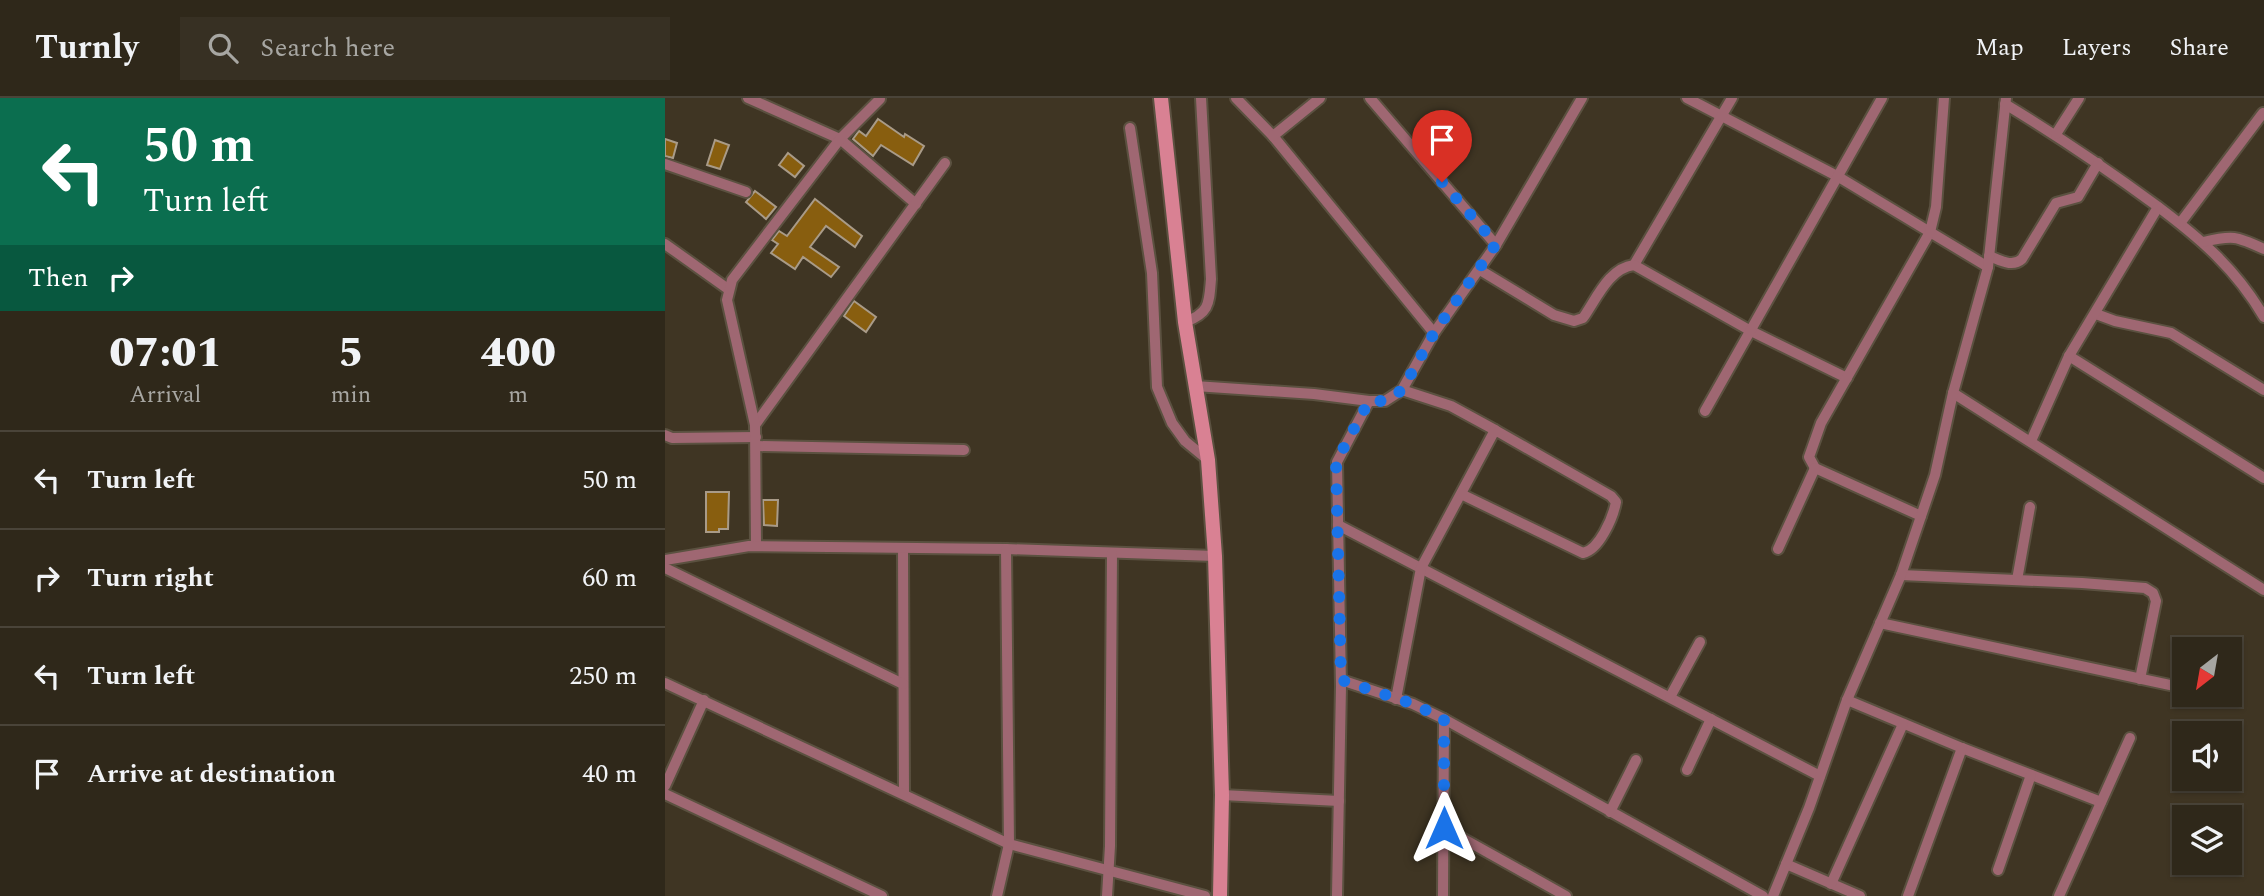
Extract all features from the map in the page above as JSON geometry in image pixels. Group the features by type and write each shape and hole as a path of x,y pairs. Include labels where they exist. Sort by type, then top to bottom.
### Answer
{"street":[{"path":"748,98 840,139 916,204"},
{"path":"1161,98 1185,321 1208,460 1215,556 1222,795 1220,896"},
{"path":"1185,321 1205,312 1210,296 1201,98"},
{"path":"1236,98 1273,136 1434,333"},
{"path":"1273,136 1320,98"},
{"path":"1370,98 1496,244"},
{"path":"1195,386 1369,401 1385,401 1402,390 1434,333 1480,270 1582,98"},
{"path":"1687,98 1837,176 1930,232 1989,262 2017,263 2052,208 2062,200 2078,197 2098,163"},
{"path":"1634,265 1732,98"},
{"path":"1705,411 1882,98"},
{"path":"1920,516 1815,468 1809,457 1821,423 1930,232 1936,207 1944,98"},
{"path":"2056,134 2078,98"},
{"path":"756,546 755,425 727,300 728,289 732,280 840,139 880,99"},
{"path":"1773,896 1847,700 1901,575 1935,475 1953,393 1989,262 2005,101 2181,222 2239,280 2264,317"},
{"path":"2181,222 2263,113"},
{"path":"1130,128 1152,273 1157,387 1172,423 1185,441 1208,460"},
{"path":"755,425 945,163"},
{"path":"665,164 746,192"},
{"path":"2031,441 2069,356 2158,207"},
{"path":"2203,242 2238,237 2264,249"},
{"path":"665,244 728,289"},
{"path":"1480,270 1554,315 1574,321 1583,318 1615,271 1623,266 1634,265 1751,331 1847,378"},
{"path":"2096,314 2115,321 2171,332 2264,390"},
{"path":"2069,356 2264,478"},
{"path":"1402,390 1451,406 1611,496 1616,502 1596,545 1590,552 1583,553 1461,494"},
{"path":"1953,393 2264,590"},
{"path":"1338,896 1341,680 1336,462 1369,401"},
{"path":"1396,699 1421,568 1495,430"},
{"path":"665,435 672,438 964,450"},
{"path":"1777,549 1815,468"},
{"path":"2017,580 2031,507"},
{"path":"1338,525 1820,776"},
{"path":"665,560 756,546 1006,549 1215,556"},
{"path":"903,548 904,794"},
{"path":"997,896 1009,844 1006,549"},
{"path":"1107,896 1112,553"},
{"path":"665,568 904,684"},
{"path":"1901,575 2145,588 2153,593 2157,601 2140,679"},
{"path":"1880,623 2172,686"},
{"path":"1670,697 1700,642"},
{"path":"1341,680 1444,719 1763,896"},
{"path":"665,683 1009,844 1205,896"},
{"path":"665,786 704,700"},
{"path":"1847,700 2101,802"},
{"path":"1443,896 1444,719"},
{"path":"1687,770 1711,719"},
{"path":"1831,884 1903,724"},
{"path":"2059,896 2130,737"},
{"path":"1908,896 1962,748"},
{"path":"1610,812 1636,760"},
{"path":"1998,870 2031,775"},
{"path":"665,794 882,896"},
{"path":"1222,795 1339,801"},
{"path":"1444,828 1566,896"},
{"path":"1786,864 1860,896"}],"building":[{"path":"878,119 904,137 905,134 924,146 913,165 881,145 873,156 853,139 859,131 866,136"},
{"path":"665,139 677,143 673,158 665,156"},
{"path":"715,140 729,145 720,169 707,165"},
{"path":"788,153 804,166 795,177 779,165"},
{"path":"755,191 776,207 766,219 746,202"},
{"path":"815,199 862,236 855,247 826,226 810,247 839,267 831,277 803,257 795,269 771,253 778,244 772,240 779,231 787,236"},
{"path":"854,301 876,317 866,332 844,316"},
{"path":"706,492 729,492 728,529 706,532"},
{"path":"763,500 778,500 777,526 764,525"}],"route":[{"path":"1442,182 1496,244 1434,333 1402,390 1385,401 1369,401 1336,462 1341,680 1413,704 1444,719 1444,828"}]}
